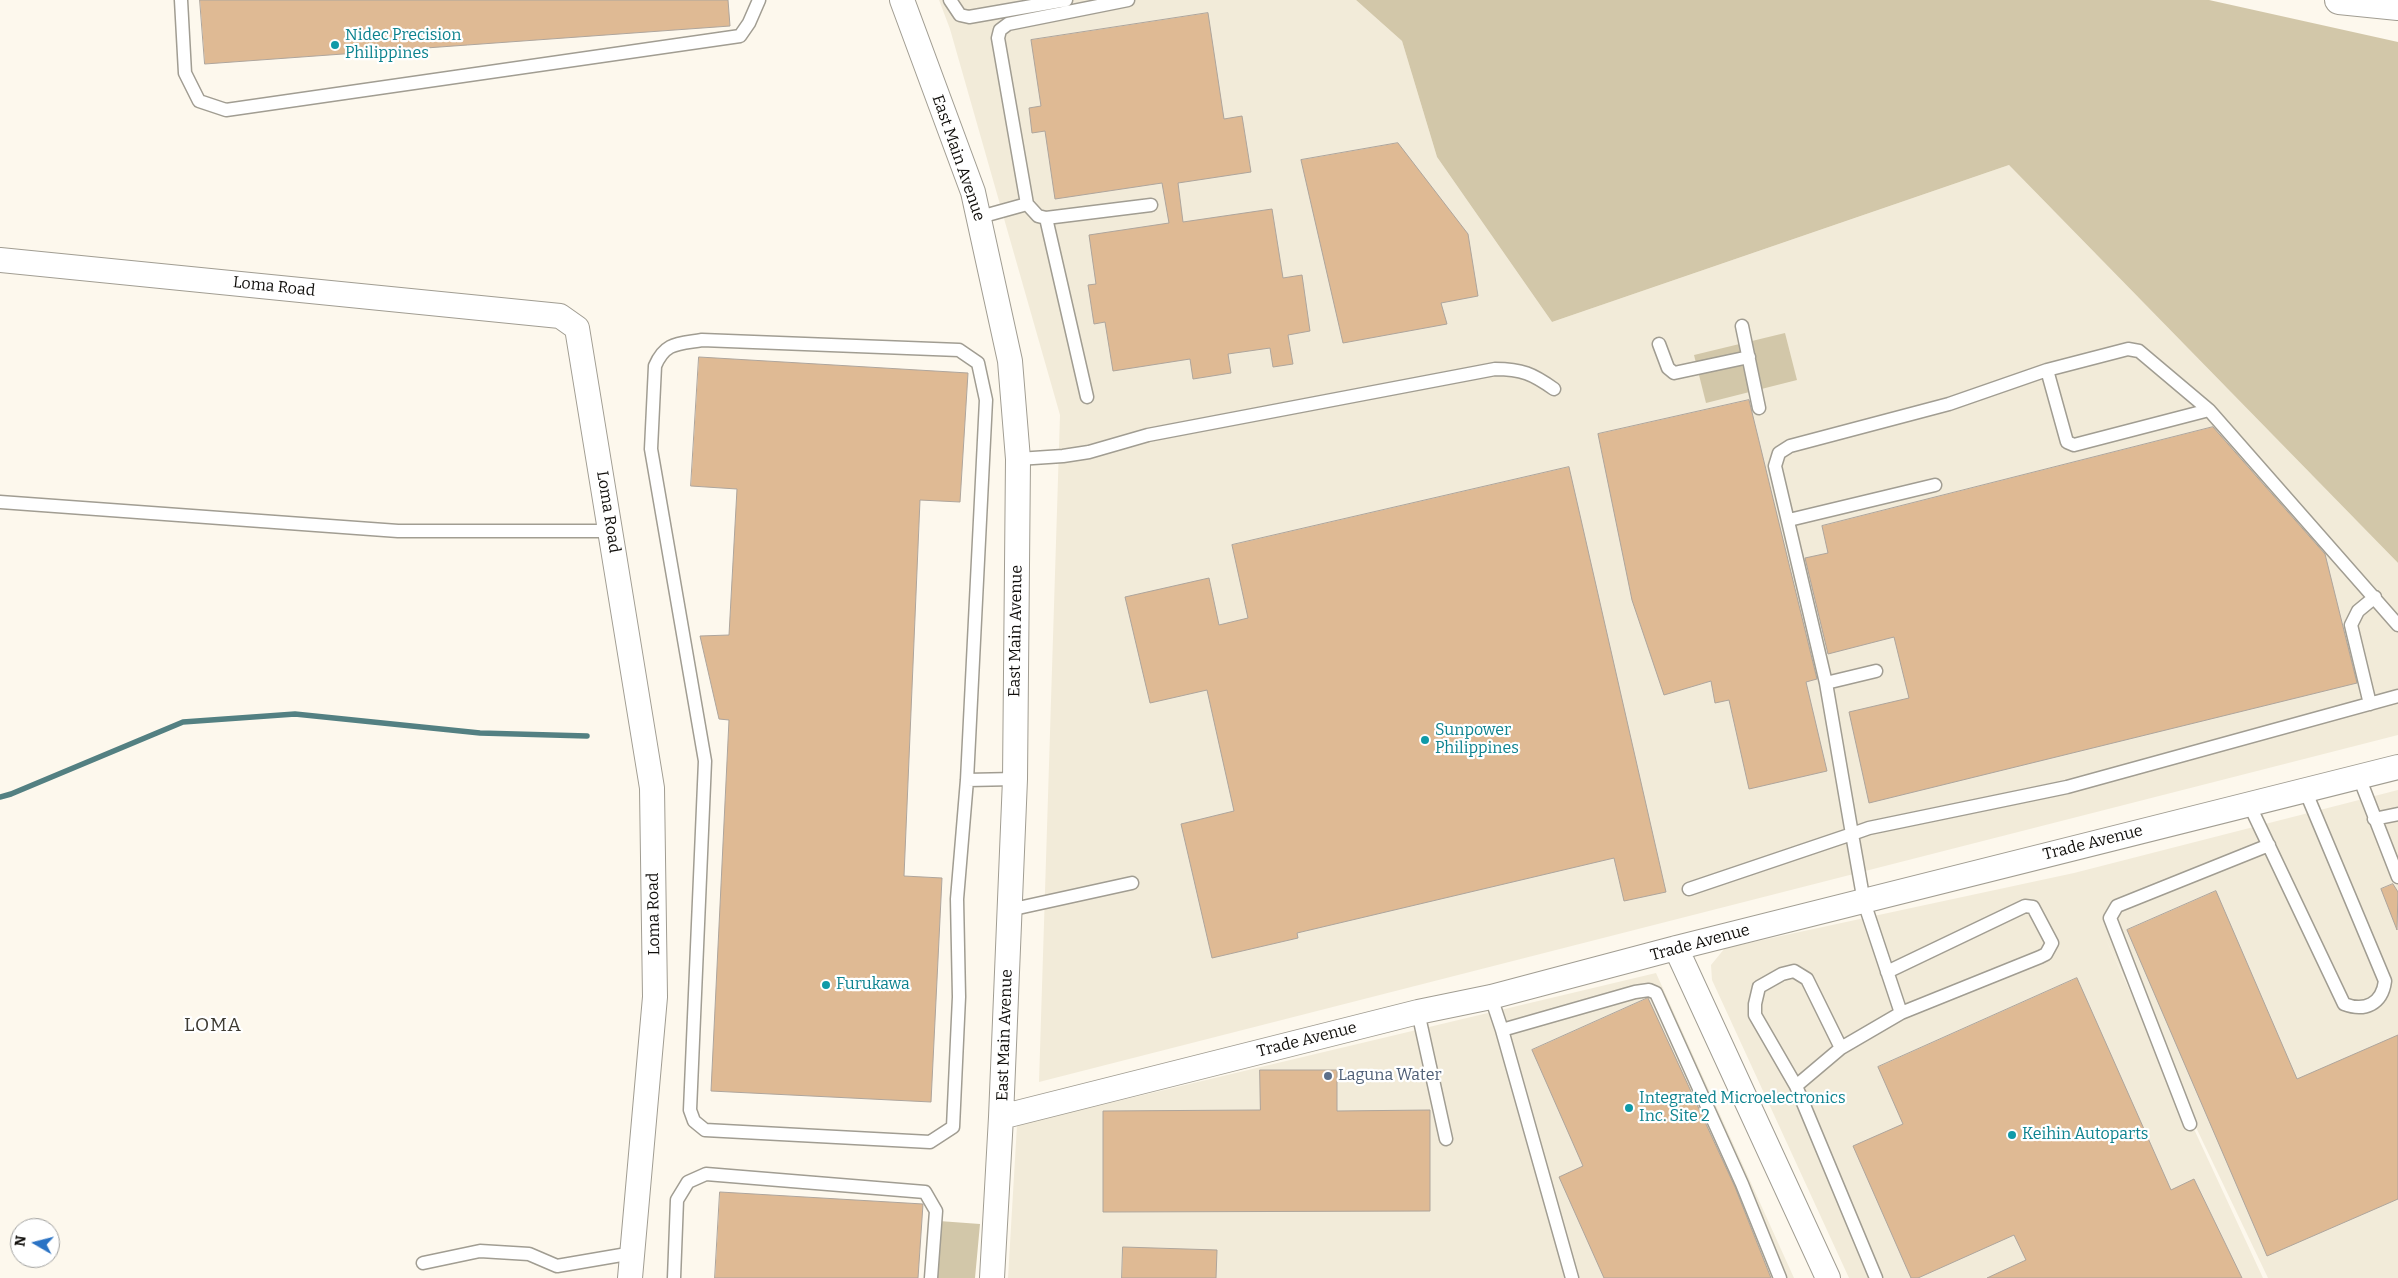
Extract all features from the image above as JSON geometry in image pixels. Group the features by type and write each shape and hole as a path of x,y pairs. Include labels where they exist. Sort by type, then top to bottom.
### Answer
{"main road":[{"path":"2339,0 2398,6"}],"street":[{"name":"East Main Avenue","path":"902,0 973,192 980,217 1010,361 1018,459 1015,779 1001,1117 992,1278"},
{"name":"Loma Road","path":"0,260 560,316 577,328 612,531 652,788 656,997 630,1278"},
{"name":"Trade Avenue","path":"1001,1117 1418,1012 1490,998 1676,948 2398,767"},
{"path":"1676,948 1828,1278"}],"lane":[{"path":"181,0 185,73 199,101 226,110 740,36 749,23 759,0"},
{"path":"950,0 960,15 969,17 1066,0"},
{"path":"1128,0 1008,24 1000,30 998,38 1027,204 1038,216 1046,218 1151,205"},
{"path":"980,217 1016,205 1027,204"},
{"path":"1046,218 1087,397"},
{"path":"1742,326 1759,408"},
{"path":"702,340 959,350 978,363 986,400 967,780 957,899 959,997 953,1127 930,1142 705,1130 694,1121 690,1110 705,760 651,449 655,366 660,355 672,345 702,340"},
{"path":"1659,344 1668,368 1674,373 1749,357"},
{"path":"1901,1013 1864,902 1826,682 1775,466 1779,453 1790,446 1949,404 2048,370 2128,349 2139,351 2209,410 2375,597 2398,626"},
{"path":"1018,459 1089,452 1148,435 1495,369 1515,369 1534,375 1554,389"},
{"path":"2048,370 2067,442 2074,445 2209,410"},
{"path":"1789,520 1936,485"},
{"path":"0,502 398,531 612,531"},
{"path":"2370,704 2351,625 2358,611 2375,597"},
{"path":"1826,682 1876,671"},
{"path":"1689,889 1869,828 2067,787 2398,696"},
{"path":"2359,777 2398,877"},
{"path":"967,780 1015,779"},
{"path":"2250,804 2344,1004 2356,1009 2371,1005 2384,990 2385,981 2305,790"},
{"path":"2374,819 2398,814"},
{"path":"2190,1124 2110,918 2117,906 2269,845"},
{"path":"1009,910 1132,883"},
{"path":"1796,1086 1841,1048 1901,1013 2040,957 2046,954 2052,944 2032,907 2025,906 1887,972"},
{"path":"1841,1048 1808,979 1794,971 1782,974 1759,987 1755,1004 1755,1015 1796,1086 1876,1278"},
{"path":"1502,1030 1635,992 1649,990 1656,993 1742,1184 1780,1278"},
{"path":"1490,998 1502,1030 1572,1278"},
{"path":"1418,1012 1446,1138"},
{"path":"674,1278 677,1200 688,1182 706,1174 925,1192 936,1211 931,1278"},
{"path":"423,1262 480,1251 529,1254 556,1266 633,1253"}],"shaded area":[{"name":"Sunpower Philippines","path":"939,0 1356,0 1402,41 1437,157 1552,322 2009,165 2398,563 2398,735 1039,1082 1060,415 950,29"},
{"path":"1356,0 2209,0 2398,42 2398,563 2009,165 1552,322 1437,157 1402,41"},
{"path":"1785,333 1797,380 1706,403 1694,355"},
{"path":"2398,790 2398,1278 2268,1278 2105,937 2263,1278 1849,1278 1712,980 1711,965 1725,948 2074,873"},
{"path":"1656,973 1794,1278 1008,1278 1017,1125"},
{"path":"939,1221 980,1224 975,1278 935,1278"}],"building":[{"name":"Nidec Precision Philippines","path":"200,0 728,0 730,26 205,64"},
{"path":"1208,13 1224,119 1242,116 1251,172 1178,183 1183,222 1272,209 1283,278 1302,275 1310,331 1288,335 1293,364 1273,367 1270,348 1228,354 1231,373 1193,379 1190,359 1113,371 1105,322 1094,324 1088,285 1096,284 1089,235 1169,223 1162,183 1055,199 1045,131 1032,133 1029,108 1041,106 1031,40"},
{"path":"1398,143 1468,234 1478,296 1441,303 1447,324 1343,343 1301,160"},
{"path":"699,357 968,373 960,502 920,500 904,876 942,878 931,1102 711,1091 729,720 719,719 700,636 729,635 737,489 691,486"},
{"path":"1749,400 1817,679 1806,682 1827,771 1749,789 1729,700 1715,703 1711,681 1664,695 1632,600 1598,434"},
{"path":"2213,427 2325,554 2357,683 1869,803 1849,712 1909,698 1894,637 1828,654 1805,558 1828,553 1822,526"},
{"name":"Sunpower Philippines","path":"1569,467 1666,892 1624,901 1614,858 1297,933 1298,938 1212,958 1181,824 1234,811 1207,690 1150,703 1125,597 1209,578 1219,625 1248,618 1232,545"},
{"path":"2393,884 2398,892 2397,930 2381,889"},
{"path":"2216,891 2297,1079 2398,1035 2398,1199 2267,1256 2127,930"},
{"name":"Keihin Autoparts","path":"2077,978 2171,1190 2194,1179 2242,1278 1987,1278 2026,1260 2014,1235 1918,1278 1911,1278 1853,1146 1903,1124 1878,1067"},
{"name":"Integrated Microelectronics Inc. Site 2","path":"1648,998 1735,1187 1771,1278 1604,1278 1559,1177 1583,1166 1532,1050"},
{"path":"1260,1070 1337,1070 1337,1111 1430,1110 1430,1211 1103,1212 1103,1111 1260,1110"},
{"path":"720,1192 923,1204 918,1278 715,1278"},
{"path":"1123,1247 1217,1250 1216,1278 1122,1278"}],"waterway":[{"path":"0,797 183,722 295,714 480,733 587,736"}],"place":[{"name":"Nidec Precision Philippines","path":"335,45"},
{"name":"Sunpower Philippines","path":"1425,740"},
{"name":"Furukawa","path":"826,985"},
{"name":"Laguna Water","path":"1328,1076"},
{"name":"Integrated Microelectronics Inc. Site 2","path":"1629,1108"},
{"name":"Keihin Autoparts","path":"2012,1135"}],"district":[{"name":"LOMA","path":"213,1026"}]}
